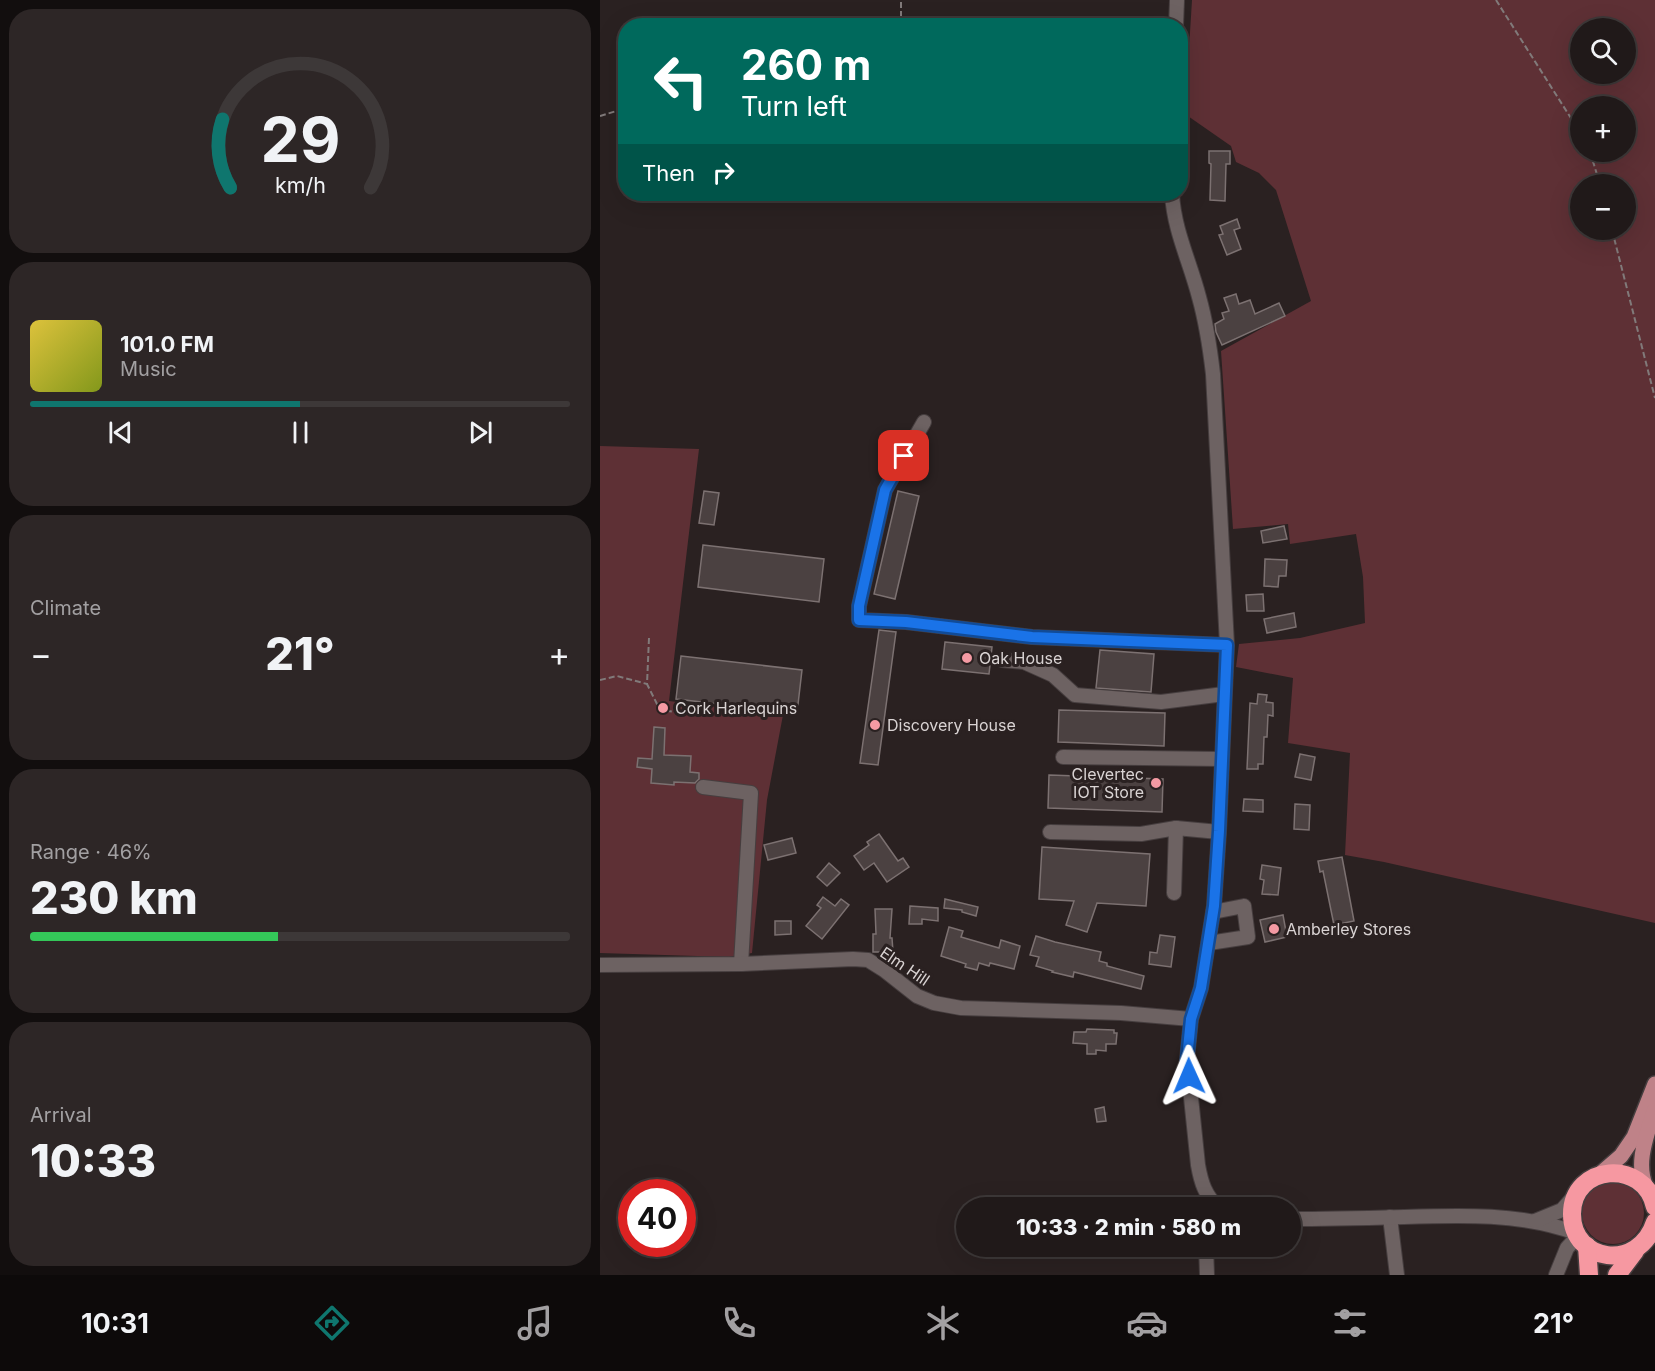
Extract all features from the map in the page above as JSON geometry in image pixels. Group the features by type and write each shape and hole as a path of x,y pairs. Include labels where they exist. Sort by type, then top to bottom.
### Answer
{"highway":[{"path":"1588,1275 1580,1239 1572,1222 1572,1211 1579,1191 1588,1181 1612,1172 1624,1173 1636,1178 1649,1190 1655,1207"},
{"path":"1617,1275 1645,1243 1655,1222"},
{"path":"1580,1239 1598,1253 1610,1256 1623,1255 1645,1243"}],"main road":[{"path":"1599,1175 1621,1156 1634,1137 1655,1084"},
{"path":"1649,1190 1641,1173 1644,1143 1655,1108"}],"street":[{"path":"1176,18 1177,0"},
{"path":"1173,201 1178,231 1199,295 1209,338 1213,374 1227,645 1213,912 1201,988 1191,1019 1187,1059 1198,1165 1201,1182 1208,1197"},
{"path":"924,422 885,490 859,606 859,620 906,622 1032,637 1227,645"},
{"path":"1002,660 1024,662 1053,675 1075,695 1161,702 1224,694"},
{"path":"1064,757 1222,759"},
{"path":"703,787 751,793 741,964"},
{"path":"1050,832 1141,834 1176,828 1219,831"},
{"path":"1174,893 1176,828"},
{"path":"1209,943 1248,937 1244,906 1213,912"},
{"name":"Elm Hill","path":"600,965 868,960 917,996 934,1003 961,1008 1121,1012 1191,1019"},
{"path":"1534,1221 1562,1210 1579,1191"},
{"path":"1390,1217 1397,1275"},
{"path":"1301,1220 1488,1217 1534,1221 1580,1239"},
{"path":"1556,1275 1567,1248 1580,1239"},
{"path":"1206,1257 1207,1275"}],"path":[{"path":"901,0 901,18"},
{"path":"1496,0 1570,118"},
{"path":"600,116 618,110"},
{"path":"1615,240 1655,398"},
{"path":"649,638 647,684 660,710 691,714"},
{"path":"600,680 617,676 647,684"}],"shaded area":[{"path":"1192,0 1655,0 1655,923 1345,855 1350,753 1288,743 1293,678 1236,667 1239,644 1300,638 1365,623 1363,577 1356,534 1290,544 1288,524 1233,529 1221,351 1311,301 1276,190 1259,173 1236,162 1231,146 1188,116"},
{"name":"Cork Harlequins","path":"600,446 699,449 669,701 783,715 767,800 752,953 729,957 600,953"},
{"path":"1613,1182 1625,1184 1635,1191 1642,1201 1644,1213 1642,1225 1635,1235 1625,1242 1613,1244 1601,1242 1591,1235 1584,1225 1582,1213 1584,1201 1591,1191 1601,1184"}],"building":[{"path":"1209,151 1230,151 1230,164 1226,164 1225,201 1210,200"},
{"path":"1237,219 1240,228 1234,230 1241,249 1227,255 1219,235 1223,234 1220,226"},
{"path":"1236,294 1239,304 1250,300 1255,314 1279,303 1285,316 1222,345 1215,324 1224,319 1222,313 1229,311 1224,298"},
{"path":"704,491 719,493 714,525 699,523"},
{"path":"898,491 919,496 895,599 874,594"},
{"path":"1284,526 1287,539 1263,543 1261,531"},
{"path":"703,545 824,559 819,602 698,587"},
{"path":"1265,559 1287,560 1286,576 1279,576 1278,587 1264,586"},
{"path":"1263,594 1264,611 1247,611 1246,595"},
{"path":"1294,613 1296,627 1267,633 1264,619"},
{"path":"879,630 896,632 878,765 860,763"},
{"name":"Oak House","path":"945,642 992,647 989,674 942,669"},
{"path":"1100,650 1154,654 1151,692 1096,688"},
{"path":"681,656 802,670 797,713 676,699"},
{"path":"1258,694 1267,695 1266,702 1273,703 1273,716 1268,715 1263,764 1258,764 1258,769 1247,769 1250,703 1257,704"},
{"path":"1059,710 1165,713 1164,746 1058,742"},
{"path":"654,727 665,728 664,755 691,756 690,772 699,773 699,779 695,783 674,782 674,785 651,783 652,769 637,767 638,758 652,759"},
{"path":"1300,754 1315,757 1311,780 1295,777"},
{"path":"1049,775 1163,779 1162,812 1048,808"},
{"path":"1244,799 1263,800 1263,812 1243,811"},
{"path":"1295,804 1310,805 1309,830 1294,829"},
{"path":"879,834 898,861 903,858 909,867 887,882 874,863 864,870 854,856 869,845 867,842"},
{"path":"792,838 796,853 768,860 764,845"},
{"path":"1042,847 1150,854 1146,906 1097,903 1087,932 1066,925 1074,901 1039,899"},
{"path":"1342,857 1354,921 1334,925 1323,871 1320,872 1318,861"},
{"path":"829,863 840,873 827,886 817,877"},
{"path":"1262,865 1281,868 1278,895 1262,894 1264,880 1260,879"},
{"path":"823,897 835,906 841,899 849,905 822,939 806,926 821,908 817,905"},
{"path":"945,899 978,907 976,916 962,912 962,910 944,908"},
{"path":"910,906 938,908 938,921 922,919 922,924 909,924"},
{"path":"875,909 892,909 890,938 892,938 893,952 873,952 873,934 876,934"},
{"name":"Amberley Stores","path":"1283,915 1287,937 1265,942 1260,920"},
{"path":"775,921 791,921 791,934 775,935"},
{"path":"949,927 963,931 961,937 999,948 1001,940 1020,946 1014,969 990,963 989,966 979,963 977,970 941,956"},
{"path":"1160,935 1175,937 1171,967 1149,964 1150,952 1157,953"},
{"path":"1036,936 1101,952 1099,961 1107,963 1107,966 1144,976 1141,989 1074,972 1073,977 1036,966 1039,957 1030,955"},
{"path":"1087,1029 1114,1030 1114,1033 1117,1033 1116,1044 1106,1044 1106,1051 1096,1050 1096,1054 1087,1054 1087,1044 1073,1043 1074,1032 1086,1032"},
{"path":"1104,1107 1106,1121 1097,1122 1095,1109"}],"place":[{"name":"Oak House","path":"967,658"},
{"name":"Cork Harlequins","path":"663,708"},
{"name":"Discovery House","path":"875,725"},
{"name":"Clevertec IOT Store","path":"1156,783"},
{"name":"Amberley Stores","path":"1274,929"}],"route":[{"path":"904,456 885,490 859,606 859,620 906,622 1032,637 1227,645 1214,906 1201,988 1191,1019 1187,1059 1189,1076"}]}
